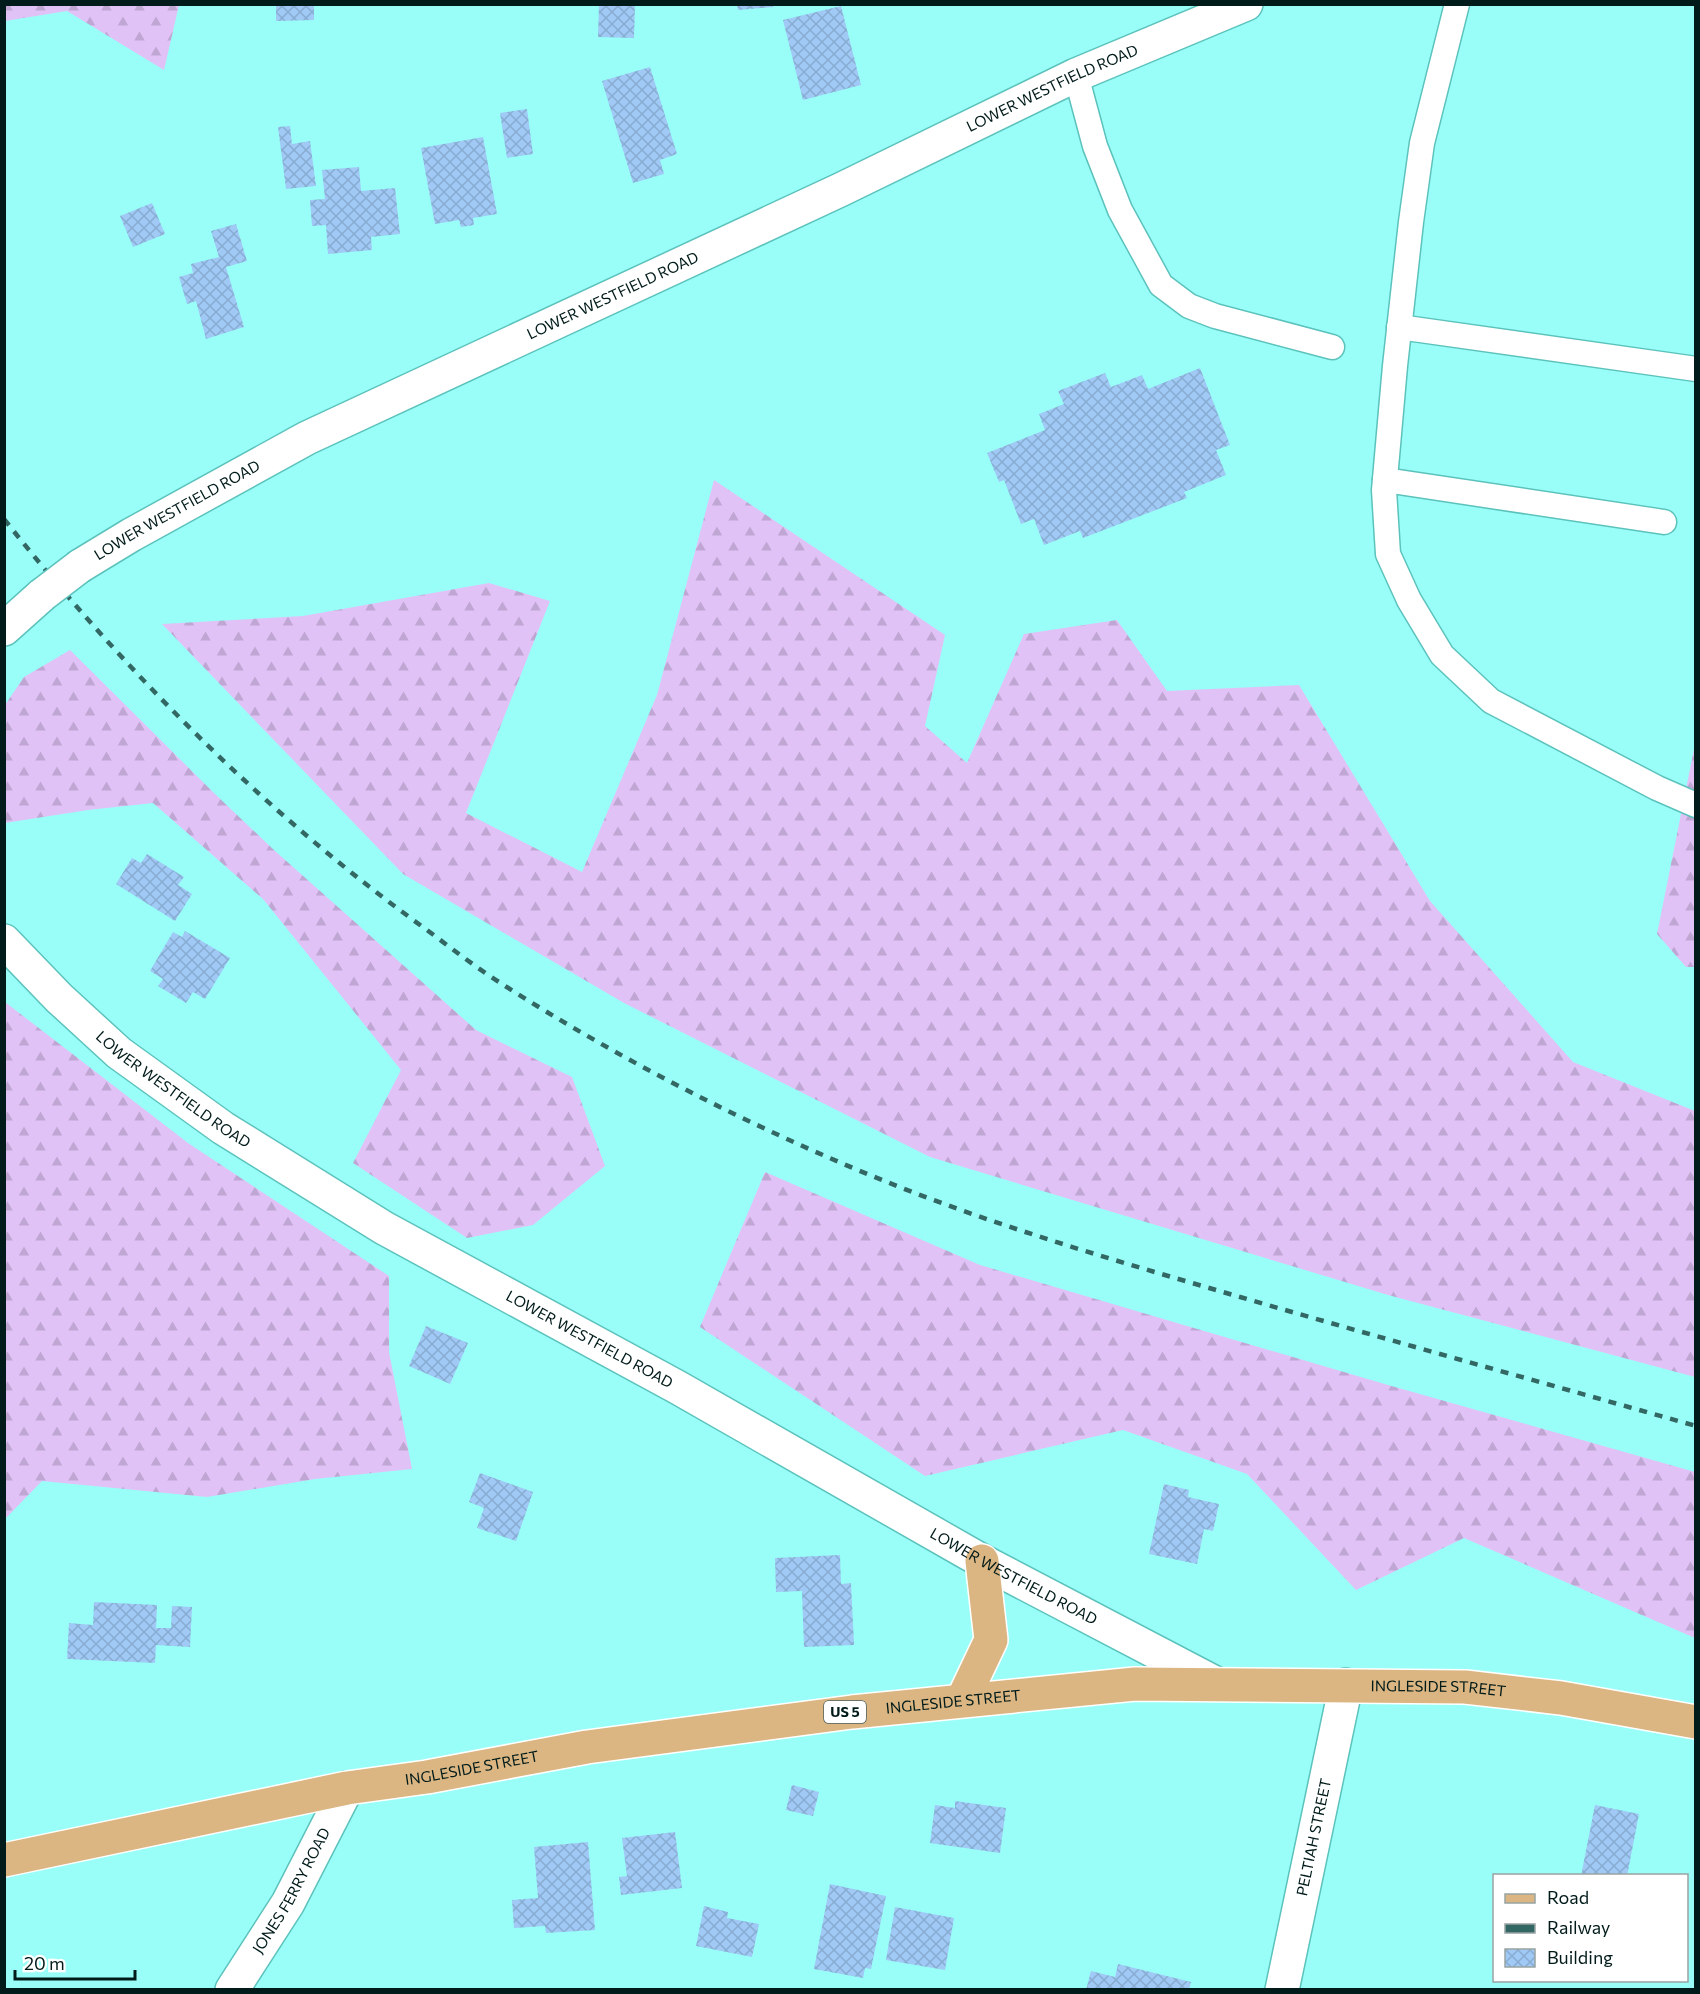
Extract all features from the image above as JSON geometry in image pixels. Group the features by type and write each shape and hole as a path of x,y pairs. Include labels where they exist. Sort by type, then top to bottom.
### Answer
{"main road":[{"path":"963,1700 991,1640 982,1561"},
{"name":"INGLESIDE STREET","path":"4,1860 346,1788 427,1777 586,1747 852,1712 1135,1684 1465,1687 1561,1698 1695,1722"}],"street":[{"name":"LOWER WESTFIELD ROAD","path":"4,629 42,595 80,566 131,535 307,438 840,190 1076,75 1246,4"},
{"name":"LOWER WESTFIELD ROAD","path":"4,941 59,998 119,1053 223,1128 384,1228 676,1387 982,1561 1215,1683"},
{"name":"PELTIAH STREET","path":"1282,1989 1346,1685"},
{"name":"JONES FERRY ROAD","path":"232,1989 288,1903 346,1788"}],"lane":[{"path":"1457,4 1422,143 1410,222 1385,480 1388,554 1409,600 1442,655 1491,701 1657,788 1695,805"},
{"path":"1076,75 1095,146 1120,210 1161,285 1189,306 1215,316 1332,347"},
{"path":"1399,327 1695,369"},
{"path":"1385,480 1664,522"}],"green space":[{"path":"5,4 179,5 164,70 67,11 5,21"},
{"path":"714,480 945,635 925,726 967,763 1024,634 1117,620 1167,691 1299,685 1430,901 1573,1062 1695,1111 1695,1377 1388,1295 930,1157 624,1003 403,874 162,624 303,616 489,583 550,601 466,813 582,872 657,695"},
{"path":"70,650 274,850 476,1030 572,1077 605,1166 533,1225 467,1238 353,1163 401,1070 263,899 153,803 5,823 5,705 24,677"},
{"path":"1695,744 1695,967 1686,967 1657,934"},
{"path":"5,1002 188,1143 389,1276 389,1352 412,1469 315,1479 207,1497 42,1481 5,1519"},
{"path":"765,1172 980,1265 1388,1385 1695,1472 1695,1638 1464,1538 1356,1590 1247,1474 1123,1430 925,1476 700,1327"}],"building":[{"path":"276,4 314,5 314,20 276,21"},
{"path":"599,4 635,4 634,38 598,37"},
{"path":"737,4 773,4 773,7 738,10"},
{"path":"841,6 861,85 803,100 783,20"},
{"path":"650,67 677,154 660,160 664,174 633,183 602,81"},
{"path":"527,109 533,154 507,158 500,113"},
{"path":"290,126 292,144 310,141 316,186 286,189 278,127"},
{"path":"483,137 497,214 473,218 474,225 461,227 459,220 435,224 421,148"},
{"path":"359,167 361,191 395,188 400,234 371,237 372,250 328,254 326,225 312,226 310,200 325,199 322,170"},
{"path":"152,203 165,234 133,247 120,216"},
{"path":"236,224 247,261 226,267 244,327 206,339 196,301 187,304 179,277 193,273 191,264 219,257 211,231"},
{"path":"1200,368 1230,445 1216,450 1226,475 1184,492 1187,498 1083,538 1080,531 1044,545 1034,519 1021,524 1004,480 999,482 987,453 1045,430 1039,414 1064,404 1058,391 1105,373 1111,387 1142,375 1148,389"},
{"path":"147,854 184,877 178,885 192,894 175,921 116,884 132,858 141,863"},
{"path":"185,931 230,958 205,999 193,992 186,1003 158,986 163,979 150,971 173,932 182,937"},
{"path":"426,1326 468,1343 450,1384 409,1366"},
{"path":"480,1473 533,1492 516,1541 477,1528 484,1508 469,1502"},
{"path":"1164,1484 1189,1490 1188,1497 1219,1504 1213,1531 1204,1529 1197,1564 1149,1554"},
{"path":"840,1555 841,1584 851,1583 854,1645 804,1647 802,1591 776,1592 775,1558"},
{"path":"94,1602 157,1605 156,1628 171,1628 172,1606 192,1607 190,1647 156,1645 155,1663 67,1659 69,1623 93,1625"},
{"path":"792,1785 819,1792 813,1816 786,1810"},
{"path":"955,1801 1006,1808 1000,1853 930,1843 935,1805 955,1808"},
{"path":"1595,1805 1639,1814 1627,1874 1581,1874"},
{"path":"675,1832 682,1888 621,1895 619,1877 627,1876 622,1838"},
{"path":"588,1842 595,1930 546,1933 545,1926 514,1928 512,1900 538,1898 534,1847"},
{"path":"830,1884 886,1896 871,1969 865,1968 863,1978 814,1969"},
{"path":"704,1906 728,1912 727,1918 759,1924 752,1957 696,1946"},
{"path":"895,1907 954,1918 945,1970 886,1960"},
{"path":"1118,1964 1191,1982 1189,1990 1086,1990 1091,1971 1115,1977"}],"railway":[{"path":"4,519 99,632 150,687 202,740 311,839 368,886 481,970 546,1012 645,1068 747,1120 850,1167 985,1219 1240,1297 1696,1426"}]}
